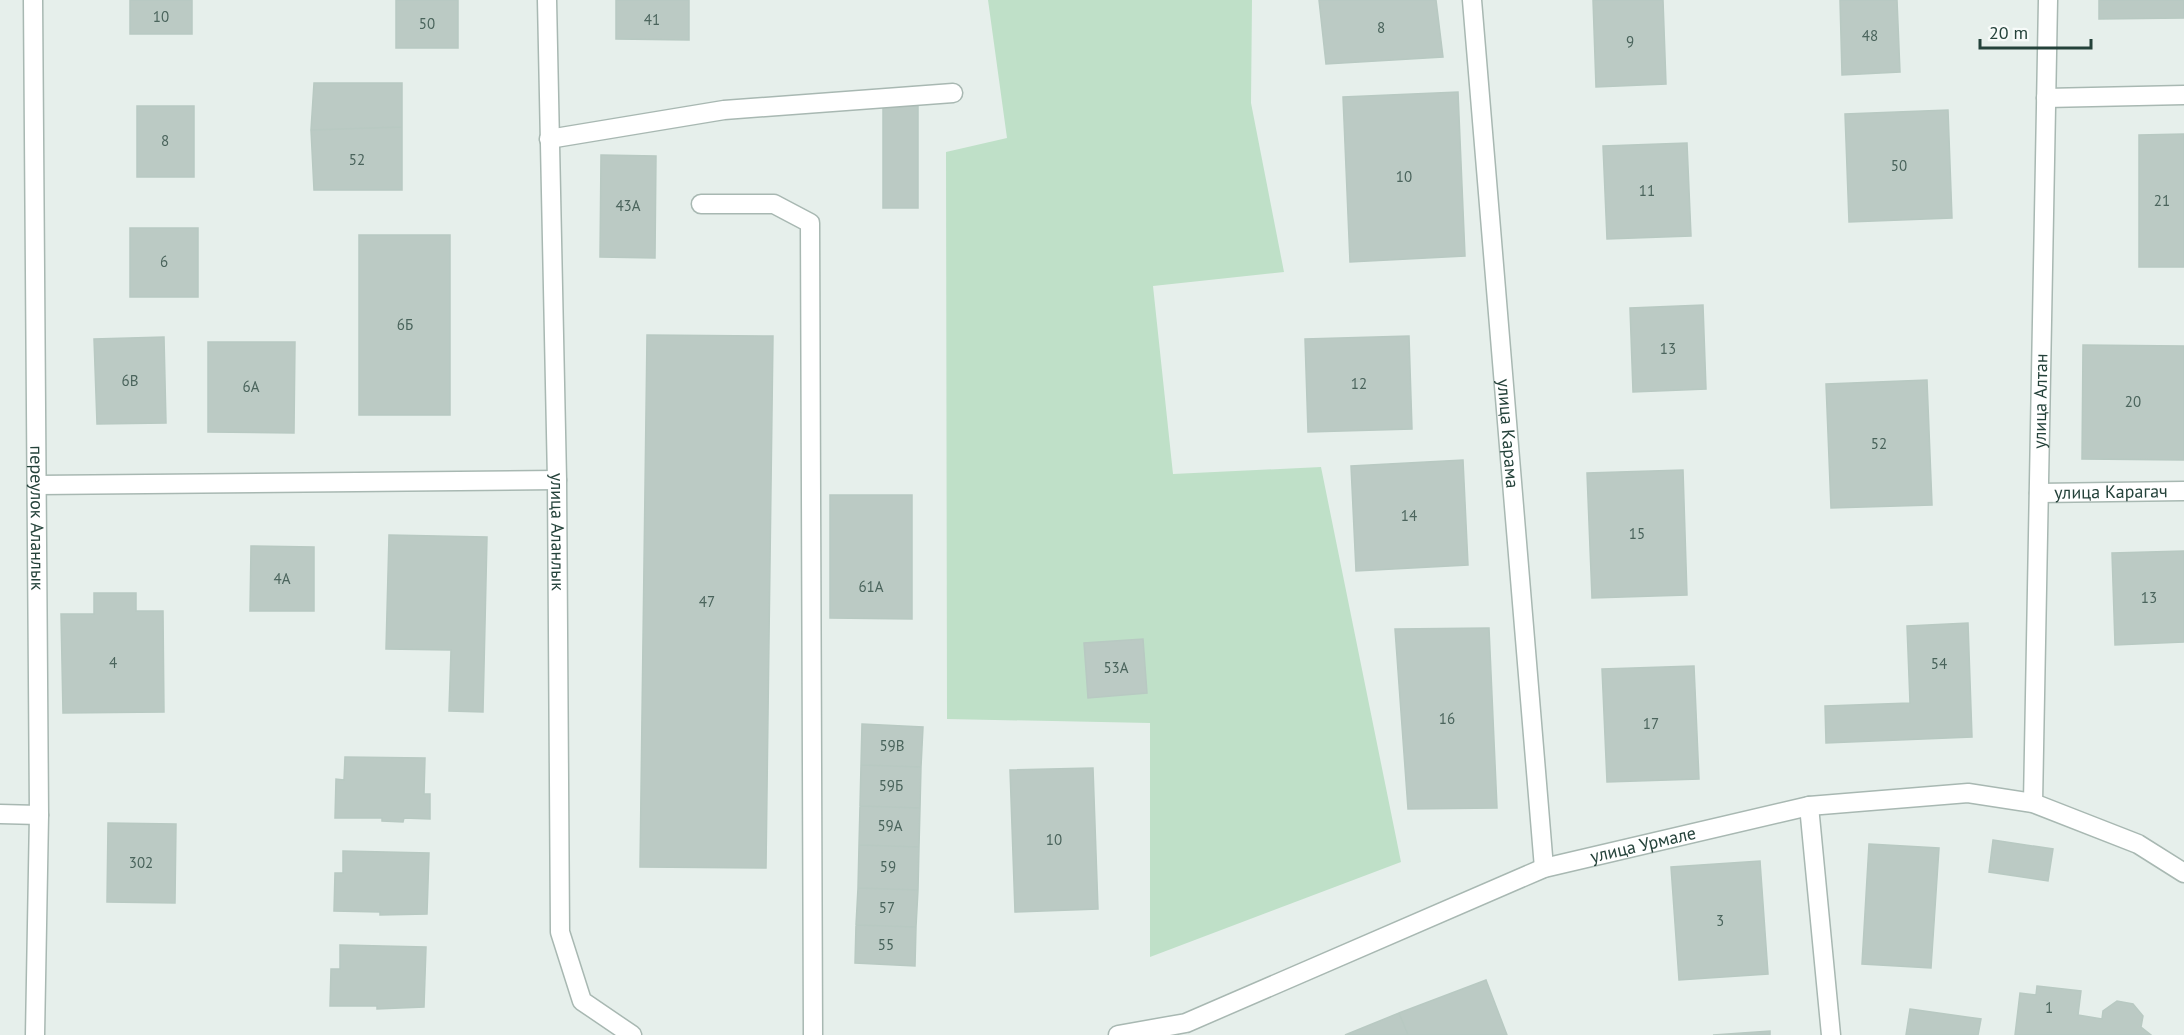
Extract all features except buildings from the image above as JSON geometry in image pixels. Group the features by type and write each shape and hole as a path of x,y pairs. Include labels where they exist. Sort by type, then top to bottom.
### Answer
{"street":[{"name":"переулок Аланлык","path":"33,0 39,815 35,1035"},
{"name":"улица Аланлык","path":"546,0 557,480 560,932 582,1001 632,1035"},
{"name":"улица Карама","path":"1472,0 1544,868"},
{"name":"улица Алтан","path":"2033,803 2048,0"},
{"path":"549,139 724,110 953,93"},
{"path":"2046,98 2184,95"},
{"path":"701,204 774,204 810,223 813,1035"},
{"path":"38,485 557,480"},
{"name":"улица Карагач","path":"2039,493 2184,491"},
{"name":"улица Урмале","path":"1118,1035 1186,1023 1544,868 1809,806 1968,793 2033,803 2138,844 2184,873"},
{"path":"1809,806 1832,1035"},
{"path":"0,814 39,815"}],"green space":[{"path":"988,0 1252,0 1251,103 1284,272 1153,286 1173,474 1321,467 1401,862 1150,957 1150,723 947,719 946,152 1007,138"}]}
